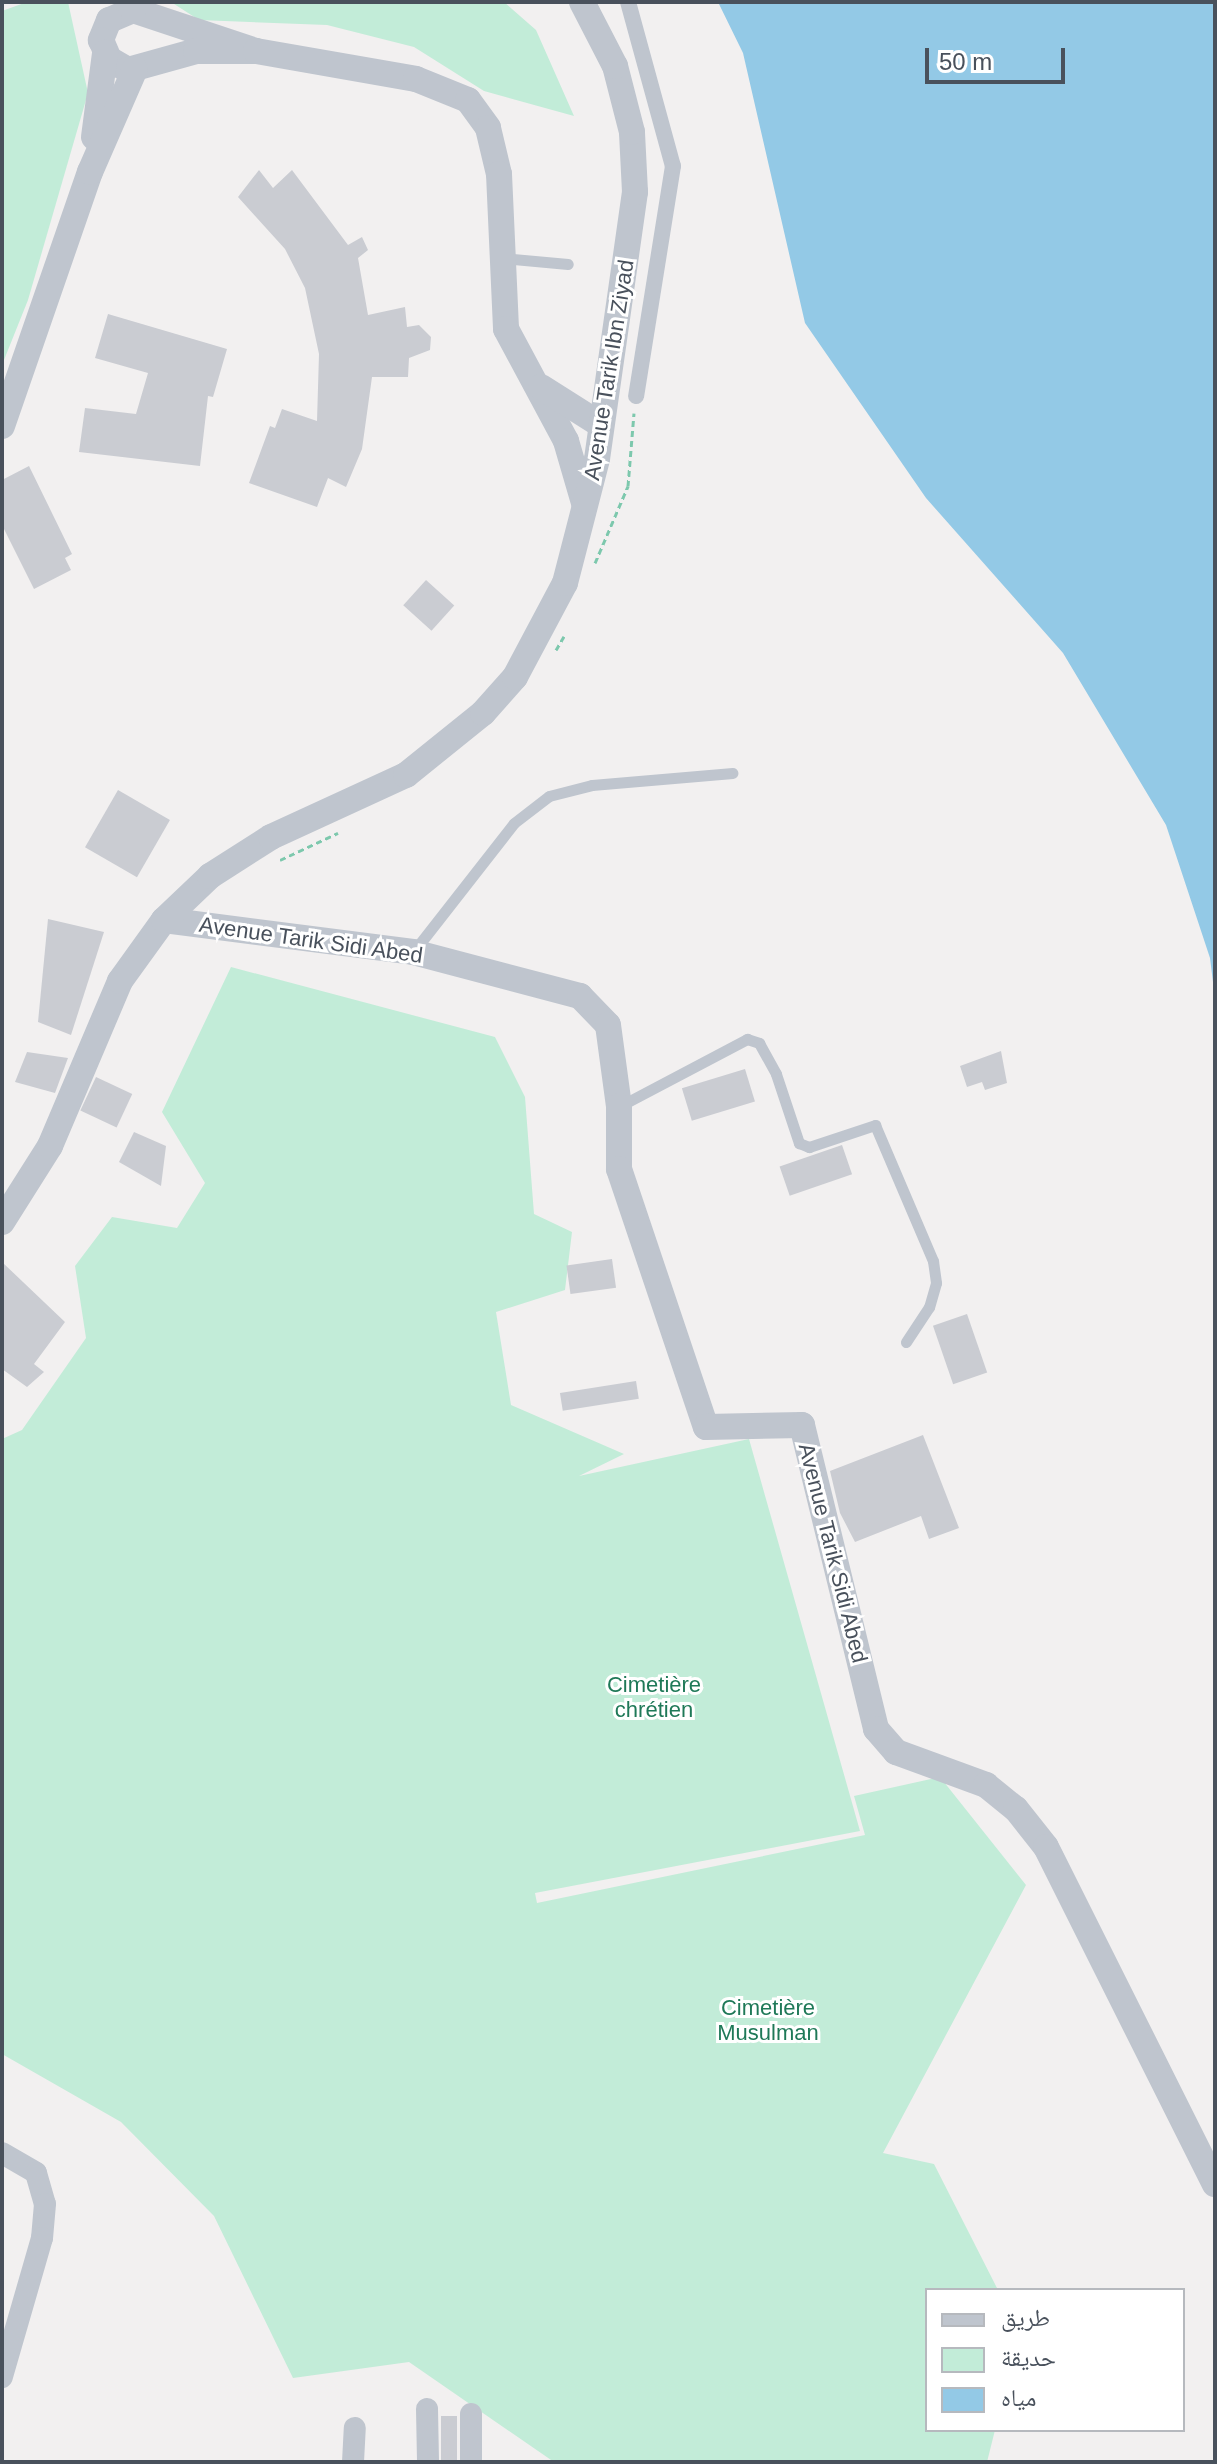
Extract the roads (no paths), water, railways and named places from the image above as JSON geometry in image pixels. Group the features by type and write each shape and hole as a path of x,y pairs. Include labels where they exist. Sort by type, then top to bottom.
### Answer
{"street":[{"name":"Avenue Tarik Ibn Ziyad","path":"2,1222 50,1146 120,981 164,920 210,876 271,837 406,775 483,713 515,677 565,583 597,459 613,366 635,192 632,132 615,66 582,2"},
{"path":"628,2 673,166 636,396"},
{"path":"124,11 256,51 416,79 468,100 488,128 499,174 506,329 566,441 584,506"},
{"path":"90,172 105,53 101,40 124,11"},
{"path":"2,426 90,172 139,68 161,40 124,11"},
{"path":"105,53 120,68 139,68 196,51 256,51"},
{"path":"572,408 613,366"},
{"path":"538,385 601,425"},
{"path":"566,441 597,459"},
{"name":"Avenue Tarik Sidi Abed","path":"164,920 413,952 580,996 608,1025 619,1106 619,1169 706,1427 802,1425 876,1729 896,1752 986,1785 1016,1809 1046,1847 1215,2184"},
{"path":"2,2153 36,2173 45,2204 42,2238 2,2377"},
{"path":"427,2409 428,2462"},
{"path":"471,2414 471,2462"},
{"path":"353,2462 355,2428"}],"lane":[{"path":"501,258 568,264"},
{"path":"413,952 514,823 549,796 592,785 732,773"},
{"path":"619,1106 747,1039 759,1043 776,1074 799,1143 809,1147 875,1125 933,1261 936,1283 929,1307 906,1342"}],"water":[{"path":"718,2 1215,2 1215,998 1210,958 1166,825 1063,653 926,498 805,323 743,53"}],"park label":[{"name":"Cimetière chrétien","path":"654,1696"},
{"name":"Cimetière Musulman","path":"768,2020"}]}
